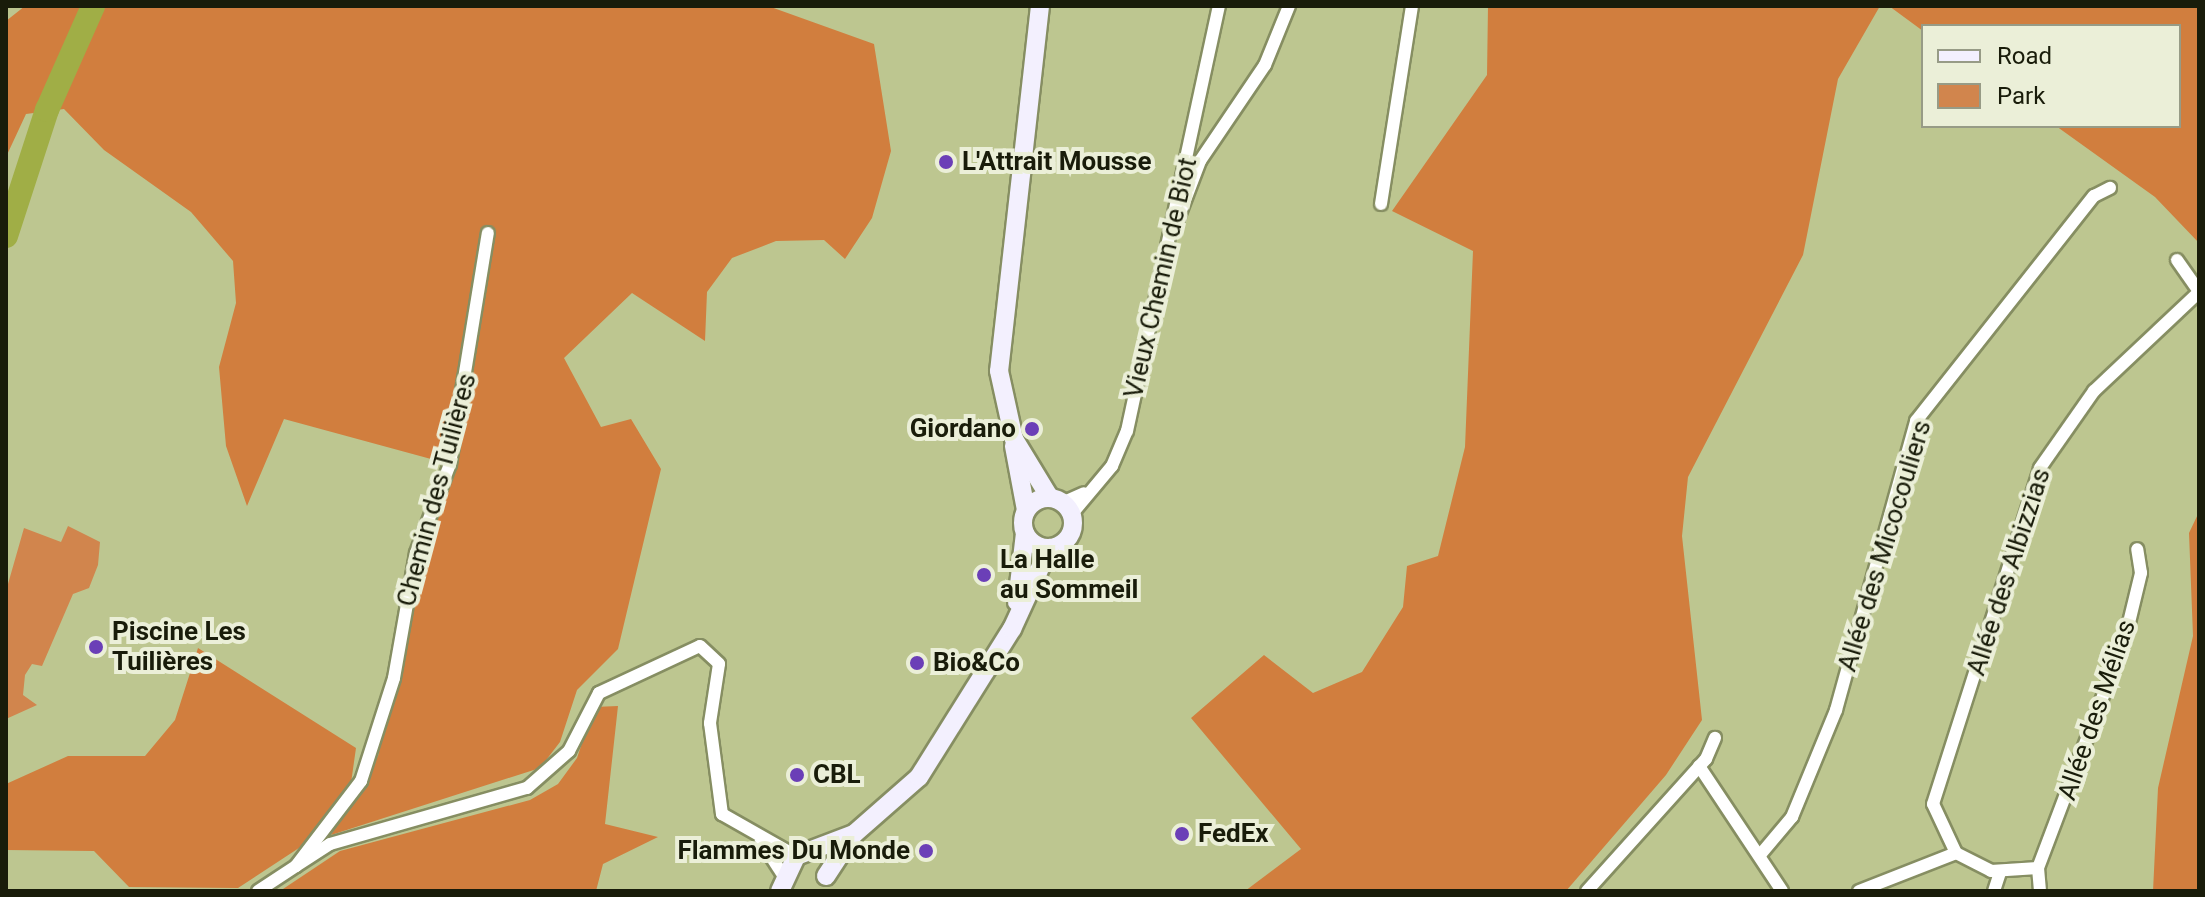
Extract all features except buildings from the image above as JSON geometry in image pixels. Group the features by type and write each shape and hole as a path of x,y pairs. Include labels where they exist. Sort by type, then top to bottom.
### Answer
{"main road":[{"path":"1012,629 1026,510 999,338 1021,213 1040,6"},
{"path":"803,855 824,884 854,834 926,768 1012,629 1049,548 1069,537 1061,505 1014,439"},
{"path":"1026,510 1061,505"},
{"path":"1025,533 1049,548"},
{"path":"783,884 803,855 854,834"}],"street":[{"name":"Vieux Chemin de Biot","path":"1061,505 1087,491 1122,445 1219,6"},
{"path":"1165,254 1200,161 1265,65 1289,6"},
{"path":"1381,204 1412,6"},
{"name":"Allée des Micocouliers","path":"1760,855 1792,817 1836,710 1916,421 2094,196 2110,188"},
{"name":"Chemin des Tuilières","path":"258,891 296,866 361,781 394,678 410,576 450,464 472,363 488,233"},
{"name":"Allée des Albizzias","path":"1956,853 1933,804 2040,468 2067,421 2199,292 2177,260"},
{"name":"Allée des Mélias","path":"2038,868 2126,635 2141,573 2137,549"},
{"path":"296,866 330,844 527,788 569,751 599,693 695,646 708,649 719,664 710,723 722,814 761,841 803,855"},
{"path":"1587,891 1699,766 1715,738"},
{"path":"1699,766 1782,891"},
{"path":"761,841 783,884"},
{"path":"1860,891 1956,853 2000,873 2038,868 2040,891"},
{"path":"1994,891 2000,873"}],"shaded area":[{"path":"6,6 2199,6 2199,891 6,891"},
{"path":"25,6 768,6 874,44 891,151 872,218 845,259 824,240 776,241 732,258 707,292 705,341 632,293 564,358 601,427 631,419 661,469 618,649 577,690 560,742 540,768 331,835 378,756 442,462 284,419 247,506 226,446 219,367 236,303 233,261 191,212 104,150 64,109 26,114 6,157 6,21"},
{"path":"1488,6 1880,6 1838,79 1803,255 1688,477 1682,536 1702,720 1666,775 1566,891 1245,891 1301,849 1191,718 1264,655 1313,693 1362,672 1403,607 1407,566 1438,556 1465,447 1473,251 1392,211 1487,75"},
{"path":"1889,6 2199,6 2199,243 2155,197 2059,128 2181,128 2181,24 1921,24 1921,30"},
{"path":"2199,512 2199,891 2153,891 2158,788 2193,636 2189,533"},
{"path":"198,648 356,748 351,783 302,846 238,888 129,887 94,851 6,850 6,784 68,756 145,756 175,720"},
{"path":"618,706 605,824 658,837 603,864 596,891 280,891 340,851 530,800 558,784 577,758 594,707"}],"green space":[{"path":"68,526 100,542 98,565 89,588 73,594 42,666 32,664 25,675 23,695 37,705 6,719 6,591 24,528 61,542"}],"waterway":[{"path":"6,236 47,110 93,6"}],"place":[{"name":"L'Attrait Mousse","path":"946,162"},
{"name":"Giordano","path":"1032,429"},
{"name":"La Halle au Sommeil","path":"984,575"},
{"name":"Piscine Les Tuilières","path":"96,647"},
{"name":"Bio&Co","path":"917,663"},
{"name":"CBL","path":"797,775"},
{"name":"FedEx","path":"1182,834"},
{"name":"Flammes Du Monde","path":"926,851"}]}
